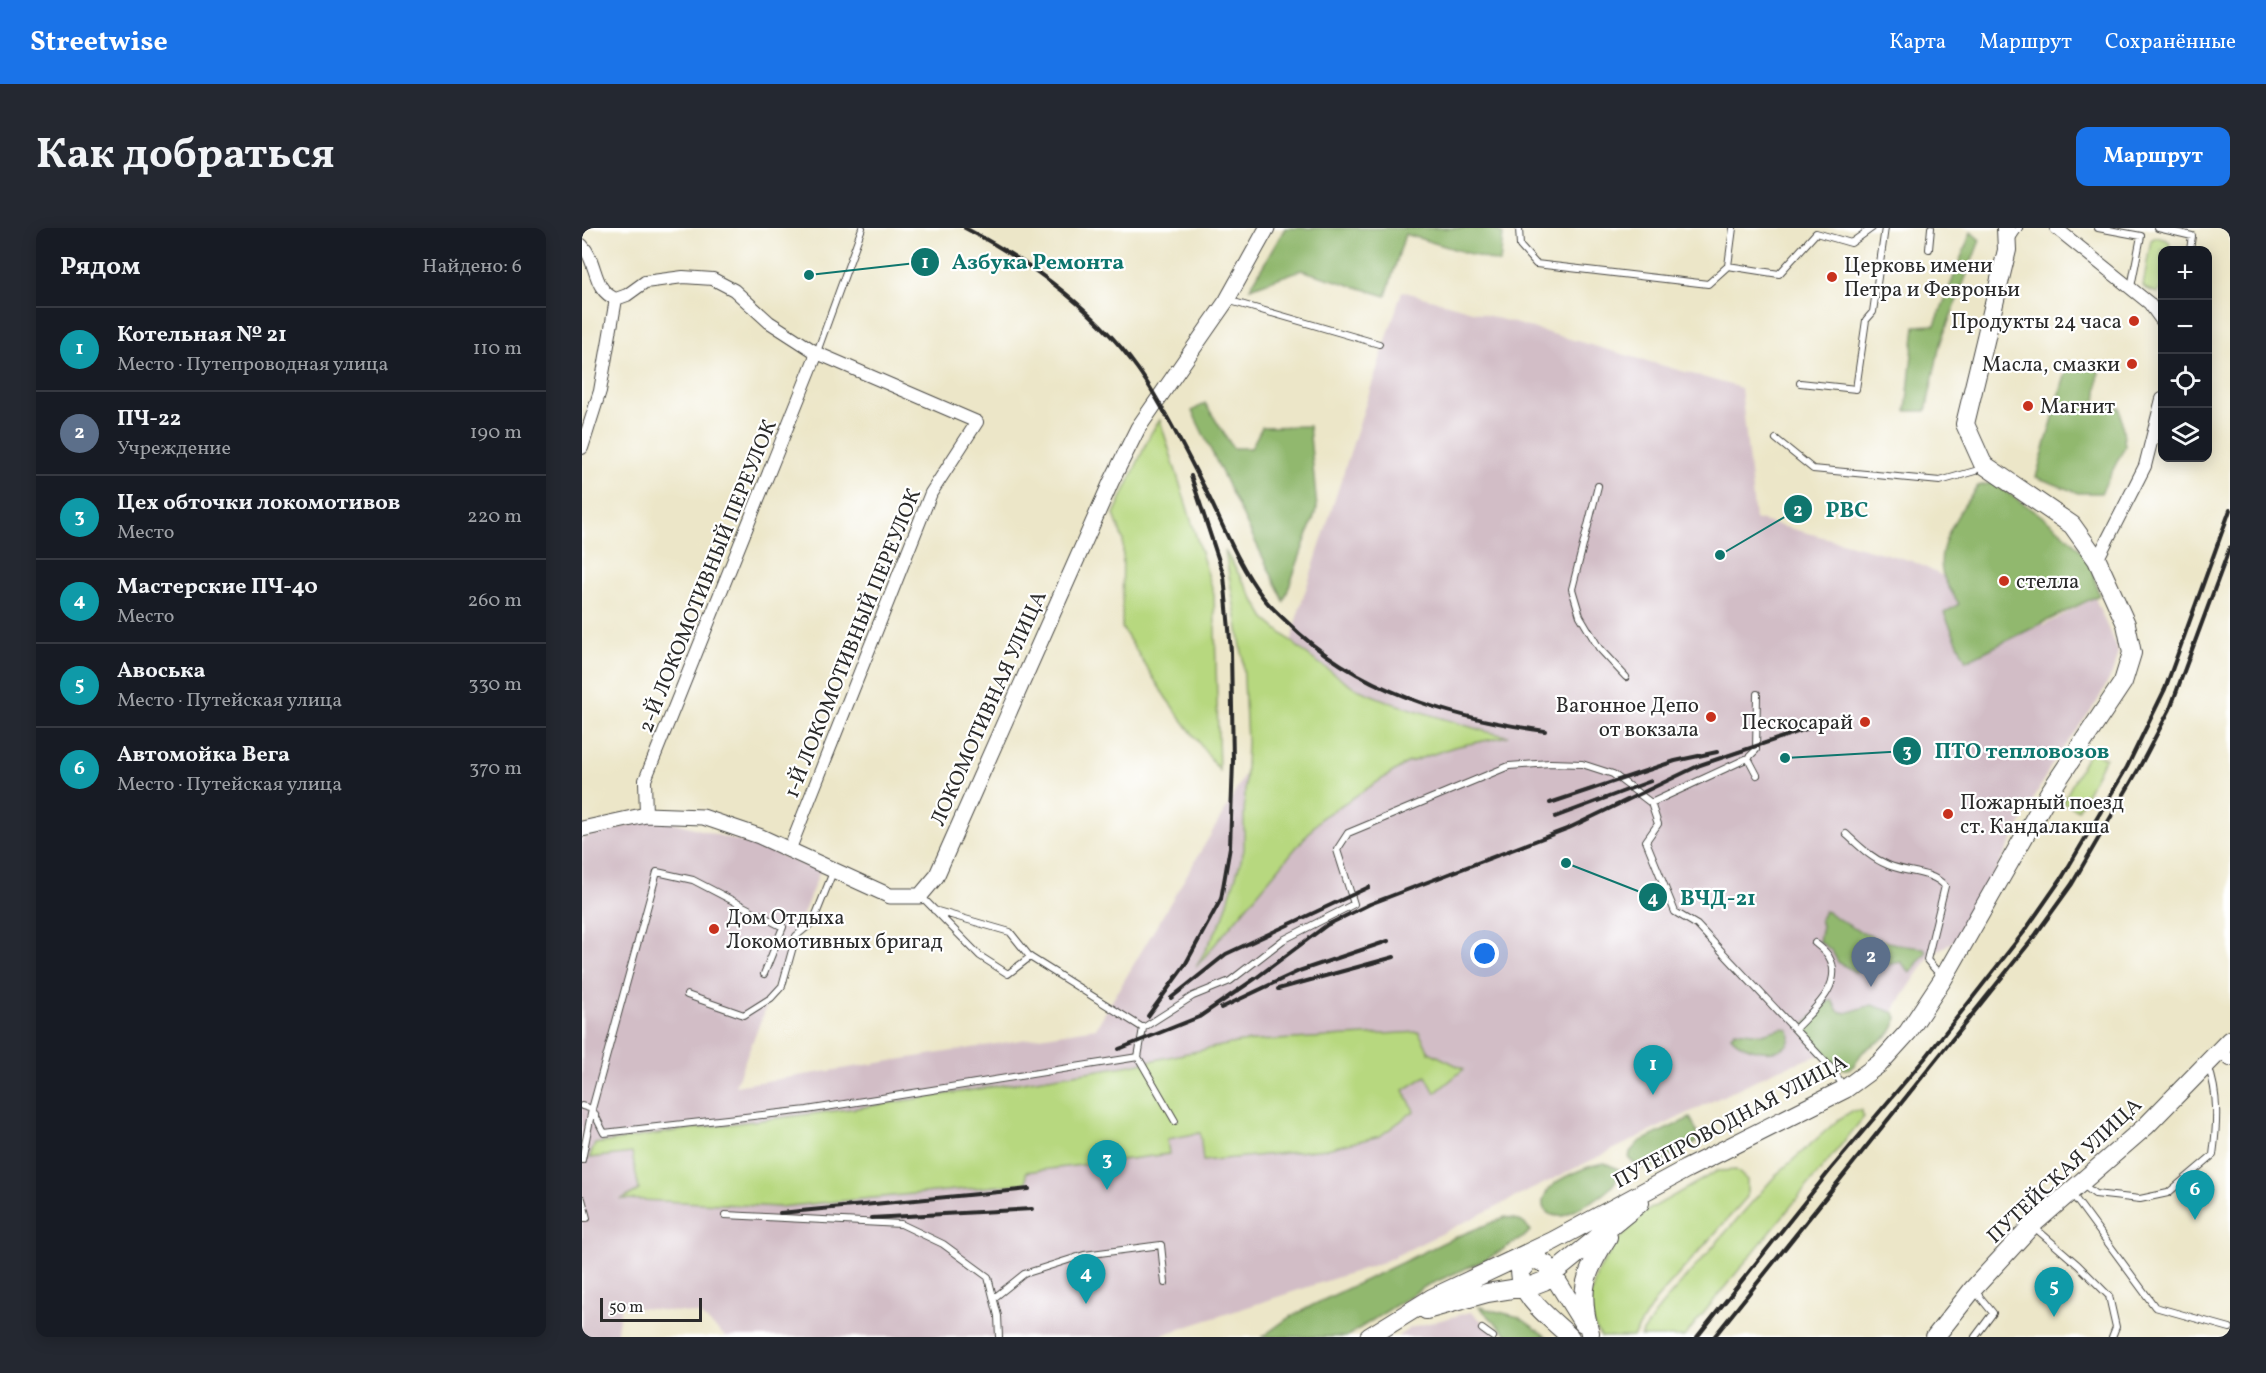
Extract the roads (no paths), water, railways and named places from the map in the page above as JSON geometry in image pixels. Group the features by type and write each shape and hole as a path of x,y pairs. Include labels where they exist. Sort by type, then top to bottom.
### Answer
{"main road":[{"name":"ПУТЕПРОВОДНАЯ УЛИЦА","path":"1369,1337 1432,1298 1553,1241 1686,1169 1845,1089 1879,1064 1908,1032 1943,979 2049,793 2123,682 2133,653 2126,624 2097,560 2072,525 1983,464 1965,424 2007,249 2006,228"},
{"name":"ПУТЕЙСКАЯ УЛИЦА","path":"1935,1337 1973,1289 2032,1225 2146,1126 2207,1064 2227,1050"},
{"path":"1401,1317 1487,1293 1523,1288 1544,1281 1636,1206 1686,1169"},
{"path":"1591,1335 1583,1310 1584,1282 1594,1257 1609,1234 1636,1206"},
{"path":"1553,1241 1527,1260 1520,1271 1523,1288 1565,1332"},
{"path":"1507,1263 1537,1260 1547,1265 1591,1335"},
{"path":"1487,1293 1523,1304 1565,1332"}],"street":[{"name":"ЛОКОМОТИВНАЯ УЛИЦА","path":"920,896 936,877 1111,482 1138,428 1227,300 1267,228"},
{"path":"2056,228 2149,303 2158,315"},
{"path":"582,244 590,253 600,285 606,295 616,299 627,295 645,282 682,277 713,279 734,290 769,322 817,353"},
{"path":"582,448 600,392 616,299"},
{"name":"1-Й ЛОКОМОТИВНЫЙ ПЕРЕУЛОК","path":"789,851 931,493 977,422 817,353"},
{"name":"2-Й ЛОКОМОТИВНЫЙ ПЕРЕУЛОК","path":"646,815 645,780 817,353"},
{"path":"2097,560 2145,466 2161,408"},
{"path":"582,829 646,815 703,817 759,836 890,896 920,896"}],"lane":[{"path":"817,353 862,228"},
{"path":"1519,228 1520,246 1536,264 1708,284 1728,266 1733,228"},
{"path":"1728,266 1779,274 1814,230 1851,243 1872,228"},
{"path":"1800,383 1856,389 1866,320 1873,312 1885,228"},
{"path":"1929,249 1931,228"},
{"path":"2007,249 2019,228"},
{"path":"2098,228 2141,236"},
{"path":"2131,288 2144,228"},
{"path":"2158,228 2192,236 2191,246"},
{"path":"1227,300 1379,344"},
{"path":"1776,439 1813,469 1940,481 1976,471"},
{"path":"1598,486 1572,589 1580,616 1599,648 1626,677"},
{"path":"1651,803 1748,758 1756,750 1757,694"},
{"path":"1748,758 1757,775"},
{"path":"1175,1121 1138,1057 1143,1029 1193,996 1230,981 1283,940 1354,904 1337,850 1348,833 1509,766 1550,763 1582,764 1613,774 1651,803 1658,824 1646,842 1675,912 1697,925 1832,1069 1845,1089"},
{"path":"1846,834 1875,859 1907,872 1938,877 1945,886 1928,960 1943,979"},
{"path":"687,995 744,1015 771,998 782,986 796,936 813,922 833,871"},
{"path":"582,1160 592,1109 657,872 693,880 783,927 764,974"},
{"path":"920,896 980,956 1008,974 1030,957"},
{"path":"934,910 1010,932 1030,957 1143,1029"},
{"path":"1795,1029 1825,998 1830,982 1833,967 1828,955 1815,943"},
{"path":"582,1106 592,1109 604,1133 807,1110 1138,1057"},
{"path":"2075,1187 2095,1194 2140,1199 2168,1193 2213,1155 2217,1126 2216,1108 2212,1075 2207,1064"},
{"path":"2075,1187 2155,1307 2230,1328"},
{"path":"582,1200 587,1218 582,1218"},
{"path":"725,1215 901,1224 943,1244 988,1277 998,1316 999,1337"},
{"path":"2032,1225 2109,1296 2116,1327 2112,1337"},
{"path":"994,1298 1024,1274 1074,1258 1161,1245 1165,1282"},
{"path":"1973,1289 1993,1314 1975,1337"},
{"path":"1482,1329 1493,1337"}],"railway":[{"path":"965,228 1016,258 1065,293 1088,313 1129,357 1169,419 1237,556 1253,583 1271,607 1314,646 1343,666 1407,698 1475,718 1545,731"},
{"path":"1148,1016 1185,965 1221,899 1230,847 1233,761 1231,651 1224,576 1191,476"},
{"path":"1697,1337 1831,1169 1926,1057 2024,932 2063,876 2127,767 2165,689 2230,510"},
{"path":"1714,1337 2031,941 2072,884 2138,770 2170,709 2230,547"},
{"path":"1119,1049 1199,1017 1327,925 1370,904 1569,828 1700,765 1824,723"},
{"path":"1550,803 1675,761 1717,752"},
{"path":"1555,817 1651,781"},
{"path":"1171,998 1226,954 1369,887"},
{"path":"1221,1008 1299,971 1388,941"},
{"path":"1278,989 1394,957"},
{"path":"780,1213 1029,1189"},
{"path":"871,1218 1032,1209"}],"place":[{"name":"Азбука Ремонта","path":"809,275"},
{"name":"Церковь имени Петра и Февроньи","path":"1832,277"},
{"name":"Продукты 24 часа","path":"2134,321"},
{"name":"Масла, смазки","path":"2132,364"},
{"name":"Магнит","path":"2028,406"},
{"name":"РВС","path":"1720,555"},
{"name":"стелла","path":"2004,581"},
{"name":"Вагонное Депо от вокзала","path":"1711,717"},
{"name":"Пескосарай","path":"1865,722"},
{"name":"ПТО тепловозов","path":"1785,758"},
{"name":"Пожарный поезд ст. Кандалакша","path":"1948,814"},
{"name":"ВЧД-21","path":"1566,863"},
{"name":"Дом Отдыха Локомотивных бригад","path":"714,929"},
{"name":"ПЧ-22","path":"1871,987"},
{"name":"Котельная № 21","path":"1653,1095"},
{"name":"Цех обточки локомотивов","path":"1107,1190"},
{"name":"Автомойка Вега","path":"2195,1220"},
{"name":"Мастерские ПЧ-40","path":"1086,1304"},
{"name":"Авоська","path":"2054,1317"}]}
